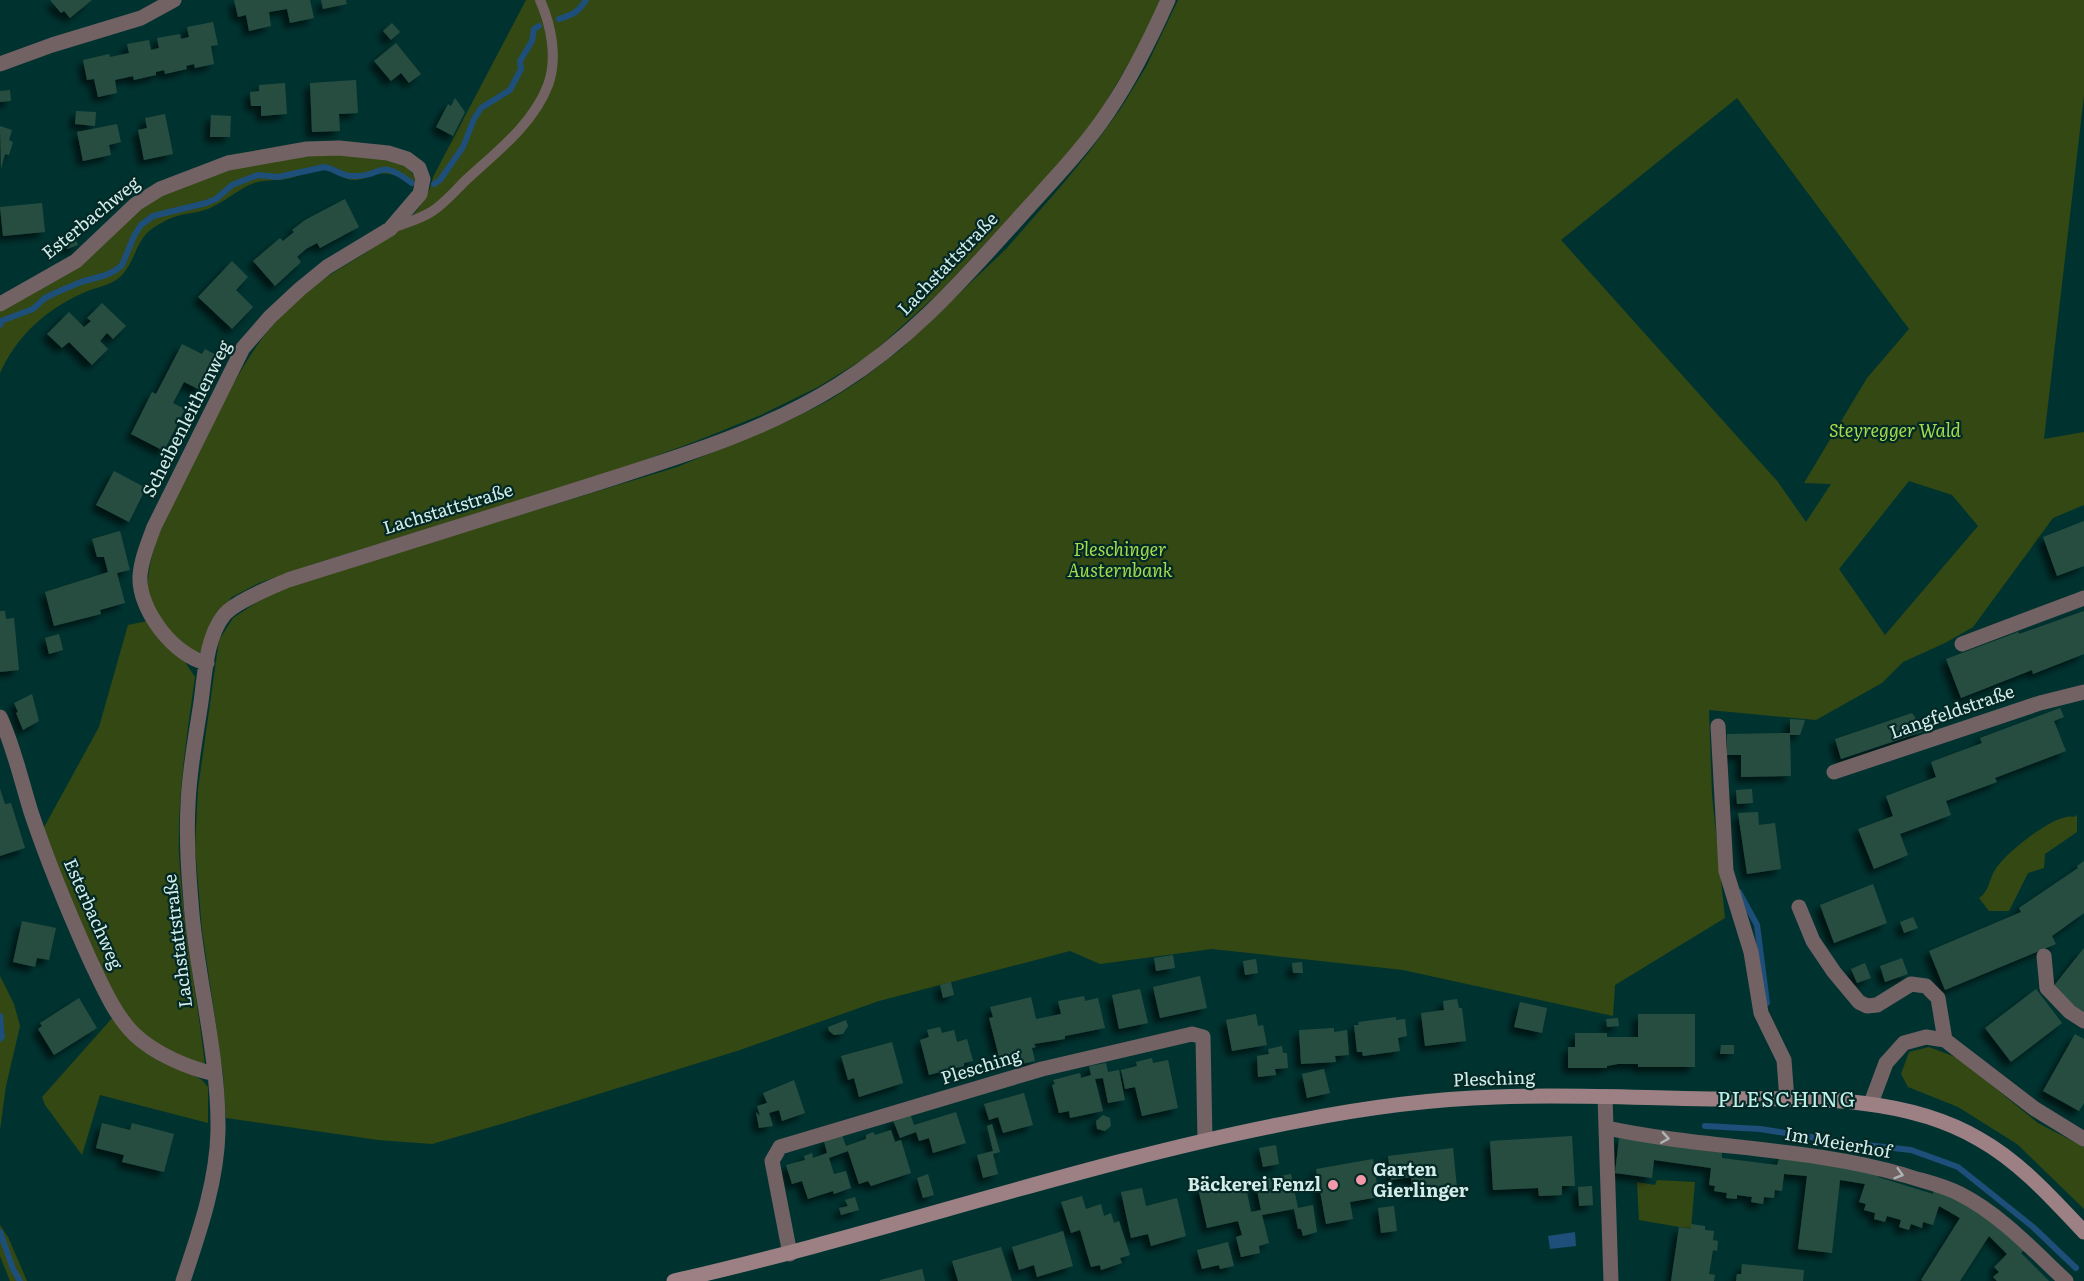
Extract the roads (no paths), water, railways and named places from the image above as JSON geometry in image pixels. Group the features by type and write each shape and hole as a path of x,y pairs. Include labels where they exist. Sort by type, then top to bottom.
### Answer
{"main road":[{"name":"Plesching","path":"674,1281 790,1254 1205,1140 1299,1120 1411,1104 1497,1097 1870,1103 1943,1122 1978,1138 2009,1159 2044,1190 2084,1232"}],"street":[{"path":"0,64 52,45 141,18 174,0"},
{"name":"Lachstattstraße","path":"183,1281 200,1233 213,1175 218,1134 215,1074 192,914 187,845 188,804 207,663 213,634 225,613 250,597 288,580 625,474 718,441 800,408 839,385 880,356 938,306 1066,165 1107,113 1138,62 1168,0"},
{"name":"Esterbachweg","path":"0,304 76,261 136,204 160,189 228,163 307,149 328,148 363,149 407,159 419,168 423,179 420,194 390,229"},
{"name":"Scheibenleithenweg","path":"207,663 188,656 168,638 152,617 143,599 140,578 145,552 154,527 243,348 270,317 327,267 390,229"},
{"path":"1962,644 2084,598"},
{"name":"Langfeldstraße","path":"1834,772 2040,703 2084,692"},
{"name":"Esterbachweg","path":"0,717 16,758 48,861 70,917 106,992 135,1034 176,1060 198,1070 215,1074"},
{"path":"1718,726 1726,871 1751,952 1761,1013 1784,1060 1787,1100"},
{"path":"1800,907 1813,941 1834,972 1859,1002 1867,1006 1877,1005 1911,984 1926,986 1938,998 1945,1040"},
{"path":"2044,956 2047,988 2070,1012 2084,1021"},
{"name":"Plesching","path":"790,1254 772,1161 780,1148 1042,1069 1192,1034 1203,1037 1205,1140"},
{"path":"1870,1103 1886,1063 1904,1043 1926,1037 1945,1040 2036,1109 2084,1139"},
{"path":"1605,1097 1611,1281"},
{"name":"Im Meierhof","path":"1607,1128 1709,1144 1833,1159 1868,1165 1919,1180 1960,1194 2004,1224 2066,1281"}],"lane":[{"path":"390,229 432,212 511,138 533,113 549,82 552,57 548,16 540,0"}],"water":[{"path":"1575,1232 1576,1246 1550,1249 1548,1236"}],"waterway":[{"path":"559,19 575,12 586,0"},
{"path":"434,184 440,180 463,147 481,108 510,90 521,69 520,61 532,41 534,29 539,26"},
{"path":"0,325 1,321 33,309 45,298 55,293 116,270 122,265 141,225 153,216 206,203 216,199 232,185 258,175 278,177 324,167 347,176 362,176 386,169 412,183"},
{"path":"1739,892 1757,925 1767,1003"},
{"path":"0,1016 2,1037 0,1039"},
{"path":"1705,1126 1760,1129 1911,1150 1958,1167 2033,1227 2076,1268"},
{"path":"0,1232 13,1269 20,1281"}],"place":[{"name":"Garten Gierlinger","path":"1361,1180"},
{"name":"Bäckerei Fenzl","path":"1333,1185"}],"district":[{"name":"PLESCHING","path":"1787,1100"}],"park label":[{"name":"Steyregger Wald","path":"1895,431"},
{"name":"Pleschinger Austernbank","path":"1120,560"}]}
